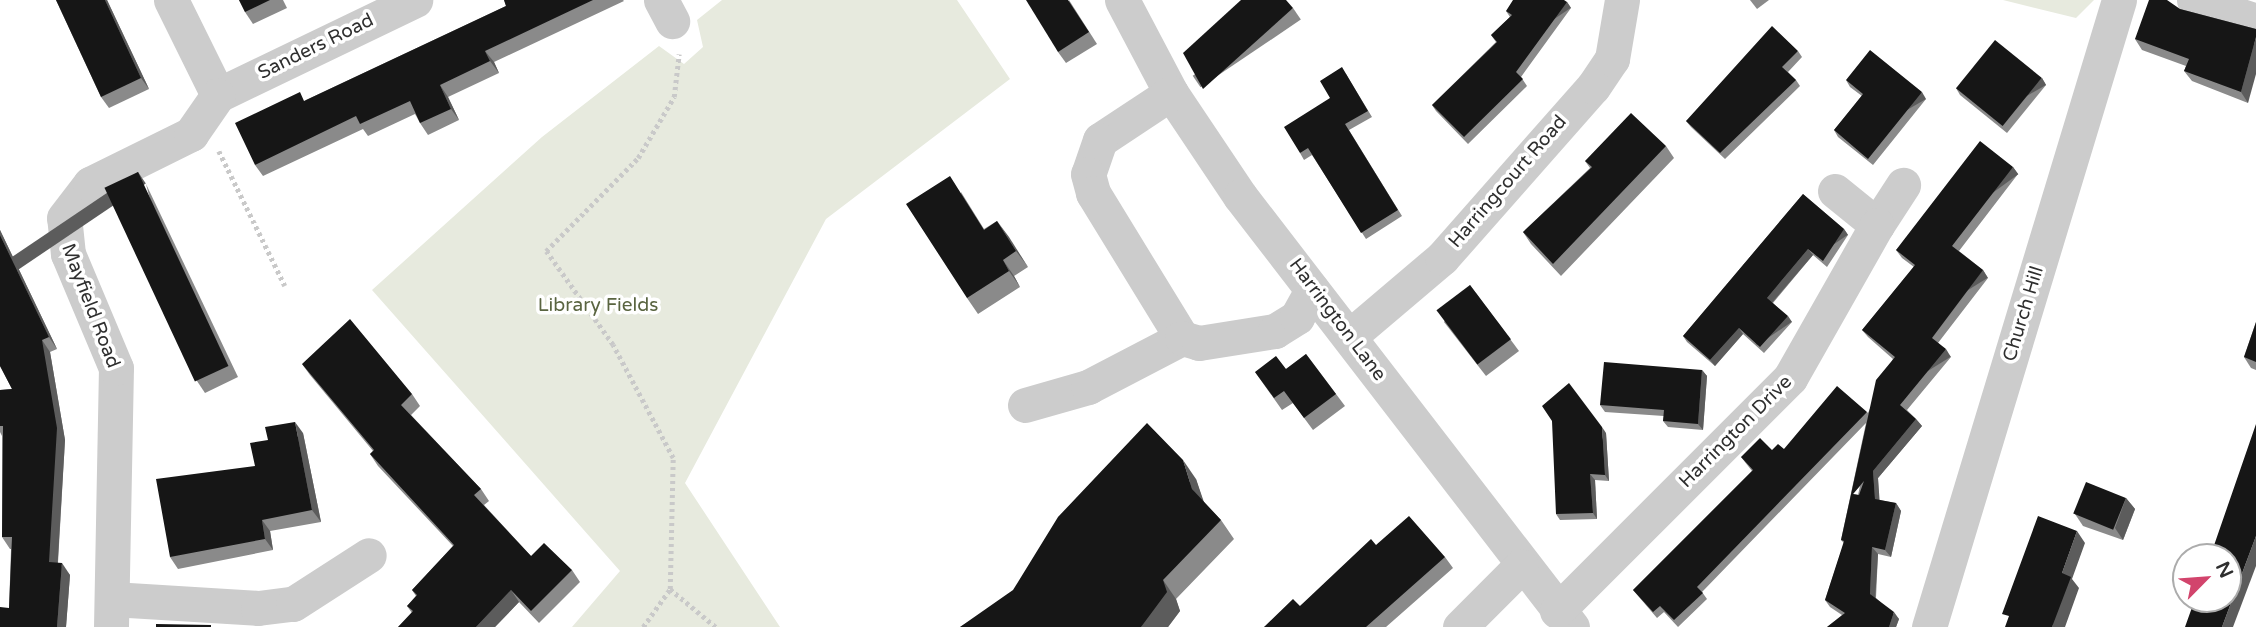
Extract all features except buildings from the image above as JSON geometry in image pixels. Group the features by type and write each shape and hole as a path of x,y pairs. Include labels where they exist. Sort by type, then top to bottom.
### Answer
{"street":[{"path":"171,0 211,107"},
{"name":"Sanders Road","path":"211,107 415,0"},
{"name":"Harrington Lane","path":"1122,0 1171,93 1312,290 1350,336 1521,566 1565,619"},
{"name":"Harringcourt Road","path":"1350,336 1442,258 1592,87 1615,50 1622,0"},
{"name":"Church Hill","path":"1929,627 2119,0"},
{"path":"2194,0 2256,21"},
{"path":"1171,93 1100,140 1088,174 1093,193 1182,338 1199,343 1275,331 1297,317 1312,290"},
{"name":"Mayfield Road","path":"211,107 184,139 90,184 64,218 68,254 116,368 112,613 258,608 293,604 369,555"},
{"name":"Harrington Drive","path":"1565,619 1790,378 1877,225 1903,185"},
{"path":"1835,191 1877,225"},
{"path":"1025,405 1088,387 1182,338"},
{"path":"1460,627 1521,566"}],"path":[{"path":"643,627 670,589 673,458 662,429 546,251 638,158 674,97 681,60 666,10"},
{"path":"211,107 285,286"},
{"path":"670,589 716,627"}],"green space":[{"name":"Library Fields","path":"722,0 957,0 1010,79 826,219 685,483 780,627 572,627 620,571 372,290 542,137 659,46 684,64 703,47 697,20"},
{"path":"2003,0 2094,0 2076,18"}]}
